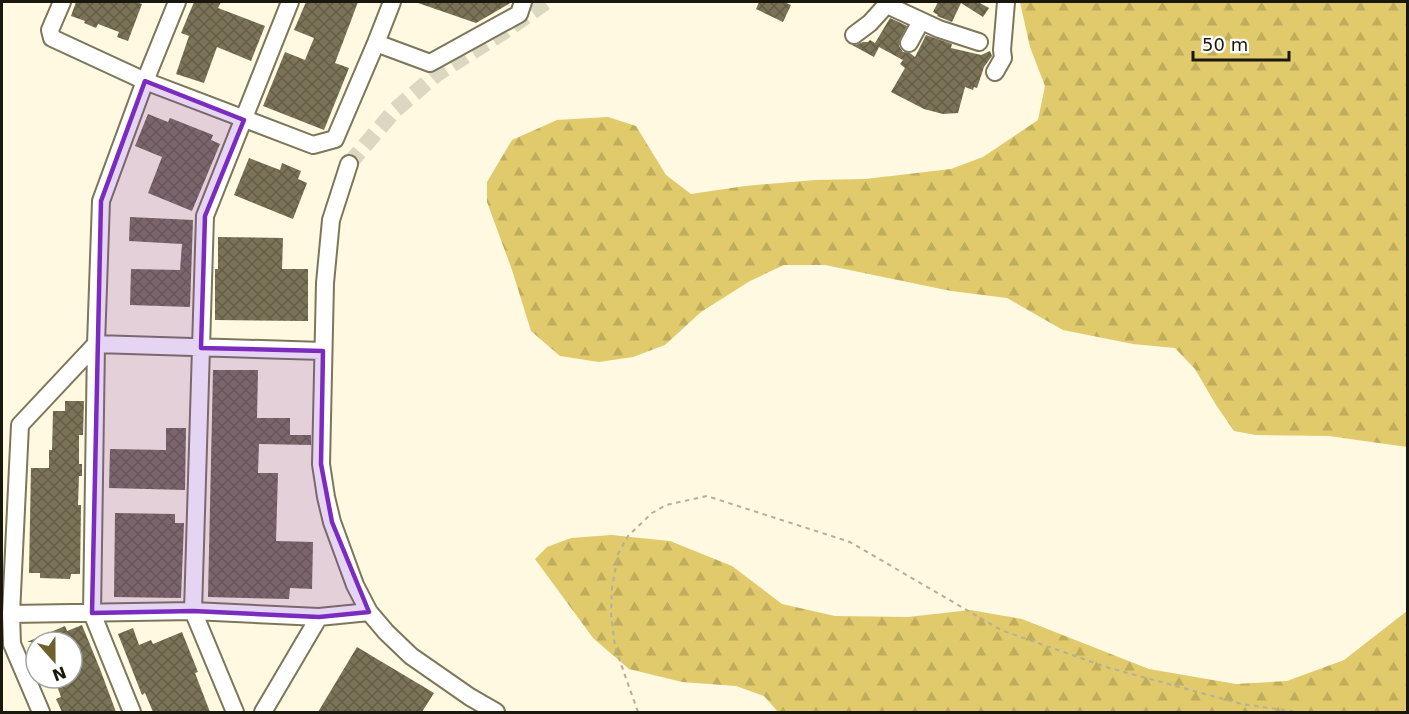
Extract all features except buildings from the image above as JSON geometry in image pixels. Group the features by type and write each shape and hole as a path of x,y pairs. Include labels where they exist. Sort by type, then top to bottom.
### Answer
{"street":[{"path":"62,2 50,30 52,38 145,81 312,145 335,139 392,2"},
{"path":"132,712 92,614 100,201 177,2"},
{"path":"235,712 193,611 205,216 290,2"},
{"path":"376,43 430,63 519,14 523,2"},
{"path":"995,72 1003,58 1006,2"},
{"path":"854,35 870,23 888,3 939,29 979,42"},
{"path":"909,43 921,21"},
{"path":"350,164 331,220 325,282 321,464 332,522 355,585 369,612 386,632 411,656 496,712"},
{"path":"41,712 12,644 11,614 20,425 96,344 323,351"},
{"path":"11,614 193,611 319,617 369,612"},
{"path":"263,712 319,617"}],"path":[{"path":"638,712 615,647 611,613 612,588 618,554 628,536 652,513 666,505 707,496 850,542 1001,630 1106,667 1242,704 1298,712"}],"highlighted area":[{"path":"145,81 244,120 205,216 201,348 323,351 321,464 332,522 369,612 319,617 193,611 92,613 101,201"}],"green space":[{"path":"1020,2 1407,2 1407,447 1329,436 1256,435 1234,431 1195,369 1175,348 1133,344 1063,330 1007,298 951,291 825,265 784,265 750,281 701,312 665,345 633,357 599,362 560,356 531,331 487,202 487,182 512,140 557,120 608,117 636,126 666,175 691,194 745,186 815,180 865,179 951,169 983,157 1038,120 1045,86 1030,47"},
{"path":"611,535 670,541 732,566 782,604 835,616 908,617 970,610 1022,619 1149,669 1236,684 1287,681 1344,660 1407,611 1407,712 778,712 764,696 736,686 682,682 629,669 593,638 535,559 547,547 571,538"}],"tunnel":[{"path":"349,164 395,110 437,74 546,2"}]}
